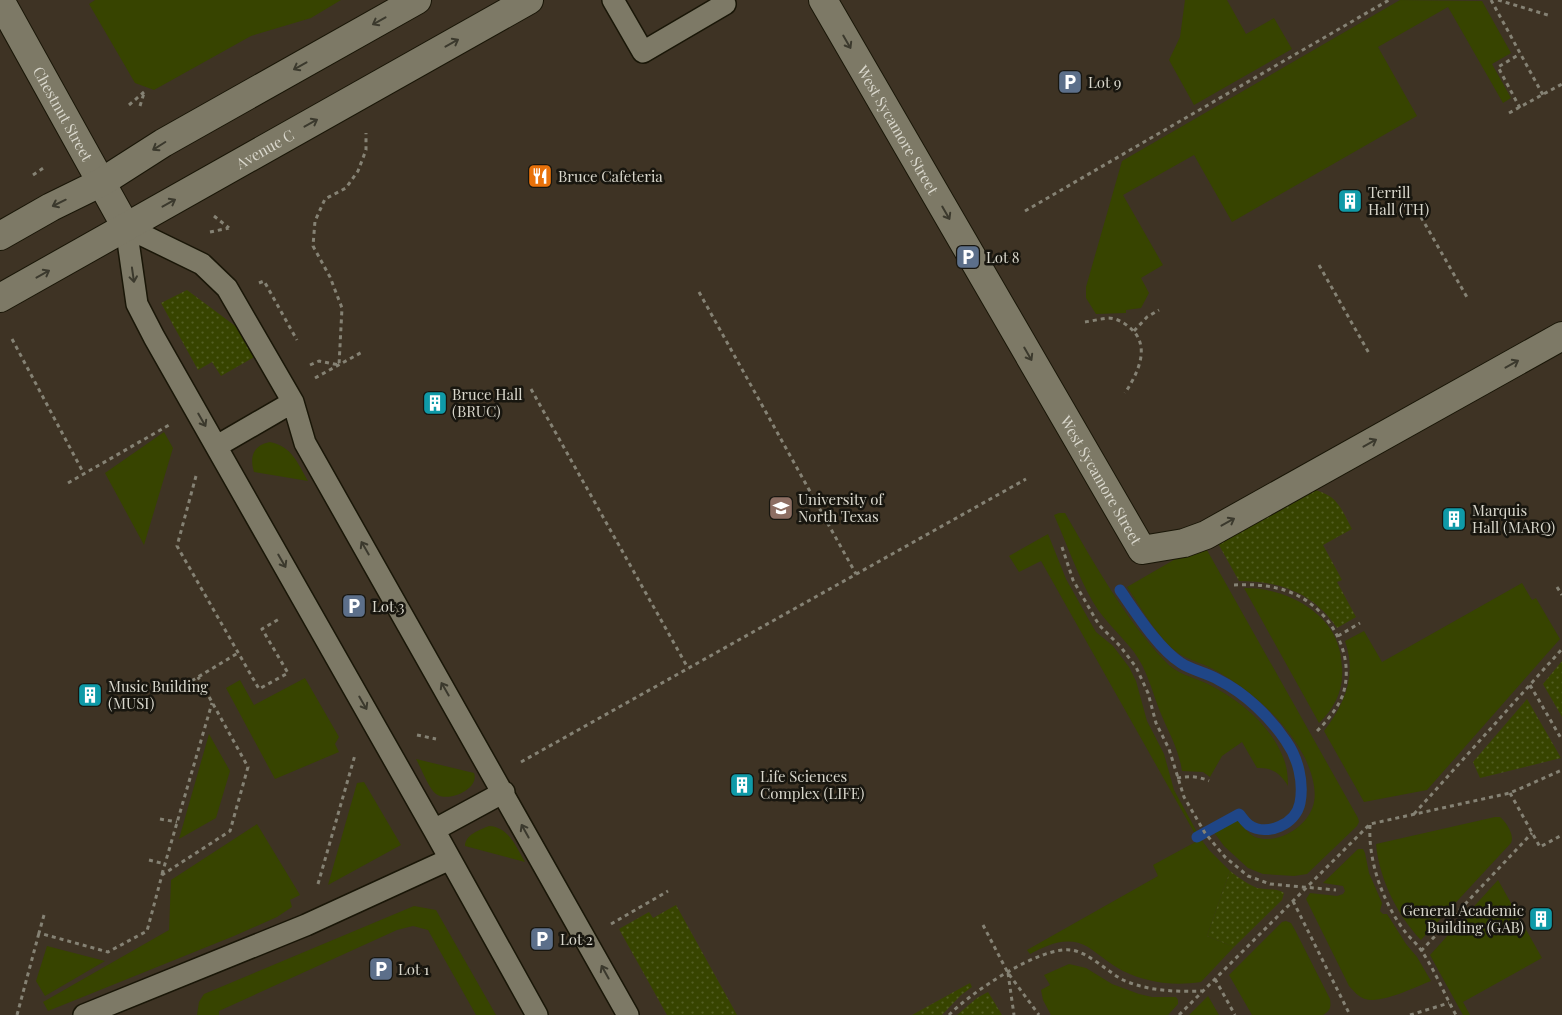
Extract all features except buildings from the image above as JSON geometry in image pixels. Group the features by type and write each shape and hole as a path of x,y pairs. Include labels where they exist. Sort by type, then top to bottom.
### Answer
{"street":[{"name":"Chestnut Street","path":"0,0 126,226"},
{"name":"Avenue C","path":"0,298 530,0"},
{"name":"West Sycamore Street","path":"822,0 1142,550 1184,543 1206,535 1562,336"},
{"path":"0,236 51,207 102,182 162,143 408,2"}],"lane":[{"path":"613,0 643,52 725,4"},
{"path":"126,226 202,264 227,288 293,402 305,443 504,792 628,1015"},
{"path":"126,226 137,304 154,337 537,1015"},
{"path":"217,446 293,402"},
{"path":"434,830 504,792"},
{"path":"84,1015 306,925 450,859"}],"path":[{"path":"1025,211 1389,0"},
{"path":"1491,0 1543,95"},
{"path":"1498,0 1551,16"},
{"path":"1520,54 1498,67 1520,108"},
{"path":"1509,114 1562,84"},
{"path":"129,105 144,92 140,106"},
{"path":"339,364 342,308 330,277 313,246 315,221 326,199 346,188 358,171 366,150 366,133"},
{"path":"29,177 45,167"},
{"path":"1417,210 1468,299"},
{"path":"210,232 229,228 214,216"},
{"path":"1319,265 1370,355"},
{"path":"256,285 264,280 297,341"},
{"path":"699,292 856,574"},
{"path":"1134,331 1147,317 1159,310"},
{"path":"1085,322 1110,318 1123,321 1134,331 1141,343 1142,358 1138,371 1125,393"},
{"path":"12,339 84,474"},
{"path":"325,373 364,351"},
{"path":"306,358 311,366 319,361 339,364"},
{"path":"531,390 688,668"},
{"path":"68,483 172,424"},
{"path":"198,470 177,546 259,689 288,673 262,628 282,617"},
{"path":"515,765 1026,479"},
{"path":"1062,547 1073,580 1099,625 1120,646 1136,667 1148,693 1156,723 1169,749 1184,798 1205,833 1225,857 1248,876 1270,884 1336,890"},
{"path":"1234,585 1265,586 1294,594 1318,610 1338,636 1346,663 1344,688 1336,708 1317,731"},
{"path":"1557,587 1562,595"},
{"path":"1338,636 1360,623"},
{"path":"1413,815 1562,649"},
{"path":"178,689 238,653"},
{"path":"162,875 230,831 248,766 198,677"},
{"path":"1530,685 1562,740"},
{"path":"39,932 108,952 147,931 212,702"},
{"path":"409,734 438,740"},
{"path":"306,925 357,750"},
{"path":"1178,1015 1370,824 1510,793 1562,770"},
{"path":"1177,778 1192,776 1201,777 1209,781"},
{"path":"1510,793 1540,847 1562,835"},
{"path":"160,819 177,822"},
{"path":"1370,824 1369,840 1379,883 1391,910 1405,932 1421,951 1456,1015"},
{"path":"1421,951 1532,833"},
{"path":"149,860 165,864"},
{"path":"606,927 668,892"},
{"path":"1293,901 1350,1015"},
{"path":"16,1015 44,915"},
{"path":"983,925 1008,973 1039,1015"},
{"path":"949,1015 962,1002 1008,973 1057,950 1072,950 1124,980 1153,990 1202,991"},
{"path":"1008,973 1014,1015"},
{"path":"1215,978 1235,1015"},
{"path":"1410,1015 1449,1003"}],"shaded area":[{"name":"University of North Texas","path":"0,0 1562,0 1562,1015 0,1015"}],"green space":[{"path":"95,0 341,0 311,18 251,36 154,90 135,83 89,4"},
{"path":"1185,0 1227,0 1246,34 1274,18 1292,49 1194,105 1169,60 1180,37"},
{"path":"1400,0 1482,1 1511,53 1492,64 1511,98 1503,103 1448,7 1378,47 1417,116 1232,222 1194,155 1123,195 1163,265 1141,278 1149,293 1141,308 1126,310 1126,313 1096,314 1086,298 1086,287 1122,161"},
{"path":"187,290 242,331 256,356 221,376 212,362 198,370 161,303"},
{"path":"164,432 173,448 144,545 105,473"},
{"path":"270,442 284,447 294,457 308,481 254,472 252,461 254,452 260,446"},
{"path":"1311,489 1333,498 1341,508 1352,529 1323,545 1342,580 1337,582 1356,617 1337,628 1318,606 1295,591 1268,583 1239,581 1215,538"},
{"path":"1065,513 1123,609 1165,661 1179,672 1208,684 1231,697 1261,723 1270,734 1283,757 1287,771 1288,786 1276,772 1257,768 1242,742 1222,756 1210,777 1203,772 1182,771 1176,749 1143,667 1134,652 1102,616 1087,591 1054,515"},
{"path":"1048,534 1066,579 1096,632 1113,646 1129,667 1136,681 1147,721 1164,754 1174,790 1197,832 1195,834 1041,561 1019,572 1009,556"},
{"path":"1203,543 1358,818 1357,826 1307,874 1294,876 1263,874 1248,868 1224,846 1213,831 1236,818 1255,837 1272,839 1290,833 1304,821 1313,806 1315,794 1307,763 1297,744 1277,718 1253,696 1227,677 1191,660 1171,647 1150,622 1127,587"},
{"path":"1522,583 1532,600 1536,598 1560,639 1427,790 1364,802 1324,731 1338,710 1347,689 1350,666 1345,641 1364,631 1382,662"},
{"path":"1244,588 1273,591 1302,603 1325,622 1334,634 1341,655 1342,683 1330,711 1319,723"},
{"path":"1562,661 1562,717 1543,684"},
{"path":"305,678 339,737 335,744 339,752 275,779 226,688 240,680 254,705"},
{"path":"1527,699 1561,758 1480,778 1473,762"},
{"path":"209,734 230,771 216,818 179,839"},
{"path":"416,759 474,773 475,779 468,789 462,793 448,797 441,796 436,794 431,788"},
{"path":"364,782 401,845 328,885 357,783"},
{"path":"1500,817 1507,825 1512,836 1511,843 1421,940 1397,908 1385,883 1376,844"},
{"path":"257,824 300,895 290,900 292,907 277,917 234,936 48,1011 43,1002 169,930 171,880"},
{"path":"489,826 496,827 507,834 525,862 465,846 470,836"},
{"path":"1201,839 1230,871 1207,936 1234,947 1201,982 1181,984 1161,982 1132,975 1080,943 1058,943 1043,947 1030,954 1027,950 1158,876 1153,865"},
{"path":"1358,849 1363,849 1365,853 1369,873 1382,903 1380,911 1383,914 1387,914 1431,981 1389,997 1372,1000 1365,999 1356,994 1349,986 1306,899 1310,893 1337,896 1343,894 1345,891 1343,886 1323,883"},
{"path":"1230,871 1257,888 1284,893 1282,900 1234,947 1207,936"},
{"path":"1498,880 1542,958 1463,1002 1470,1015 1463,1015 1430,955"},
{"path":"676,905 737,1015 667,1015 619,929 649,912 653,918"},
{"path":"414,906 436,910 496,1015 476,1015 428,930 413,926 397,930 219,1011 219,1015 197,1015 199,1002 204,994"},
{"path":"1282,922 1291,923 1295,930 1330,999 1330,1008 1323,1015 1252,1015 1229,975"},
{"path":"47,946 105,961 45,996 36,981"},
{"path":"1069,964 1086,968 1112,984 1139,994 1152,997 1176,997 1178,1004 1168,1015 1051,1015 1043,1000 1041,990 1050,985 1044,975"},
{"path":"970,983 972,987 961,995 942,1015 912,1015"},
{"path":"988,992 1002,1015 957,1015 977,998"},
{"path":"1208,996 1219,1015 1189,1015"}],"waterway":[{"path":"1120,590 1148,630 1172,656 1185,665 1229,685 1256,706 1280,732 1297,763 1301,787 1300,803 1293,817 1287,822 1272,829 1264,830 1249,825 1239,814 1197,837"}],"place":[{"name":"Lot 9","path":"1070,82"},
{"name":"Bruce Cafeteria","path":"540,176"},
{"name":"Terrill Hall (TH)","path":"1350,201"},
{"name":"Lot 8","path":"968,257"},
{"name":"Bruce Hall (BRUC)","path":"435,403"},
{"name":"University of North Texas","path":"781,508"},
{"name":"Marquis Hall (MARQ)","path":"1454,519"},
{"name":"Lot 3","path":"354,606"},
{"name":"Music Building (MUSI)","path":"90,695"},
{"name":"Life Sciences Complex (LIFE)","path":"742,785"},
{"name":"General Academic Building (GAB)","path":"1541,919"},
{"name":"Lot 2","path":"542,939"},
{"name":"Lot 1","path":"381,969"}]}
